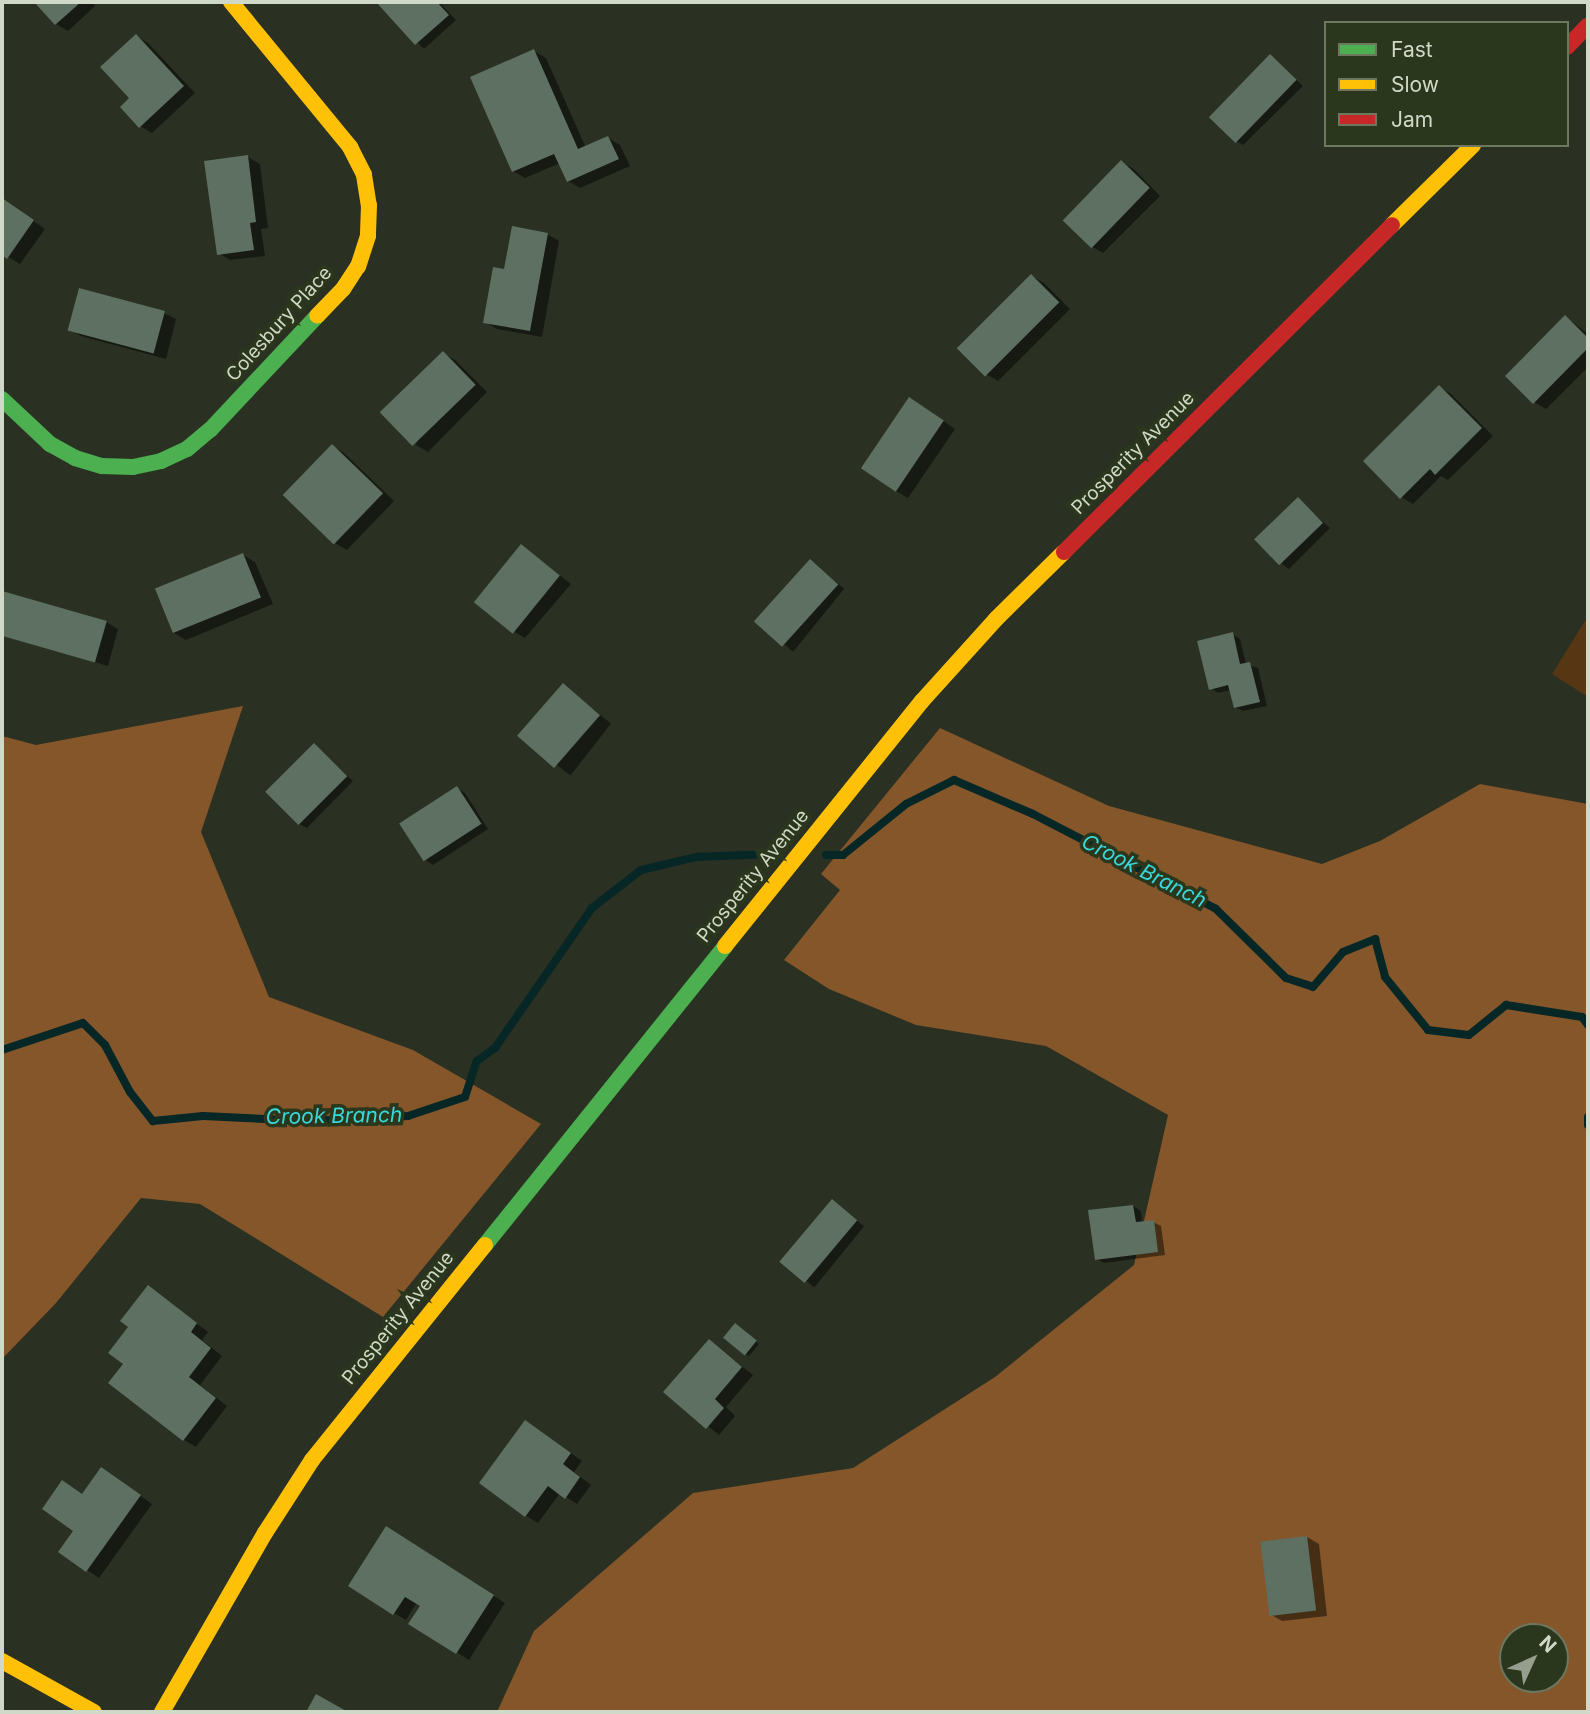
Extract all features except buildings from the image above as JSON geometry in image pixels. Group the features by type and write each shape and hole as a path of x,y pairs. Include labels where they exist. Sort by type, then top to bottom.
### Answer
{"main road":[{"name":"Colesbury Place","path":"2,399 50,444 75,458 102,466 123,467 162,461 187,449 210,430 343,289 358,266 368,236 369,205 363,175 350,147 231,2"},
{"path":"1569,45 1588,25"},
{"name":"Prosperity Avenue","path":"162,1712 265,1533 312,1460 922,701 996,619 1471,147"},
{"path":"2,1661 94,1712"}],"shaded area":[{"path":"1588,616 1588,697 1552,674"},
{"path":"243,706 201,832 269,997 413,1050 541,1124 383,1317 200,1204 141,1198 56,1303 2,1359 2,736 36,745"},
{"path":"940,728 1109,806 1322,864 1380,841 1480,784 1588,804 1588,1712 497,1712 534,1631 693,1493 853,1468 995,1377 1134,1265 1168,1115 1046,1046 916,1025 829,989 784,960 840,890 821,874"}],"waterway":[{"name":"Crook Branch","path":"826,855 843,855 906,804 954,780 1033,814 1216,909 1286,978 1313,987 1343,952 1375,939 1385,977 1428,1030 1469,1035 1506,1005 1582,1017 1588,1025"},
{"name":"Crook Branch","path":"2,1050 83,1023 105,1045 130,1092 153,1121 203,1116 310,1121 408,1116 465,1097 477,1061 495,1048 592,908 641,870 696,857 769,854"},
{"name":"Crook Branch","path":"1588,1117 1588,1125"}],"traffic: fast":[{"path":"2,399 50,444 75,458 102,466 133,467 161,461 187,449 210,430 317,316"},
{"path":"485,1245 725,946"}],"traffic: slow":[{"path":"231,2 350,147 364,175 369,205 368,236 358,266 343,289 317,316"},
{"path":"1392,225 1471,147"},
{"path":"725,946 922,701 996,619 1064,552"},
{"path":"162,1712 265,1533 312,1460 485,1245"},
{"path":"2,1661 94,1712"}],"traffic: jam":[{"path":"1569,45 1588,25"},
{"path":"1064,552 1392,225"}]}
